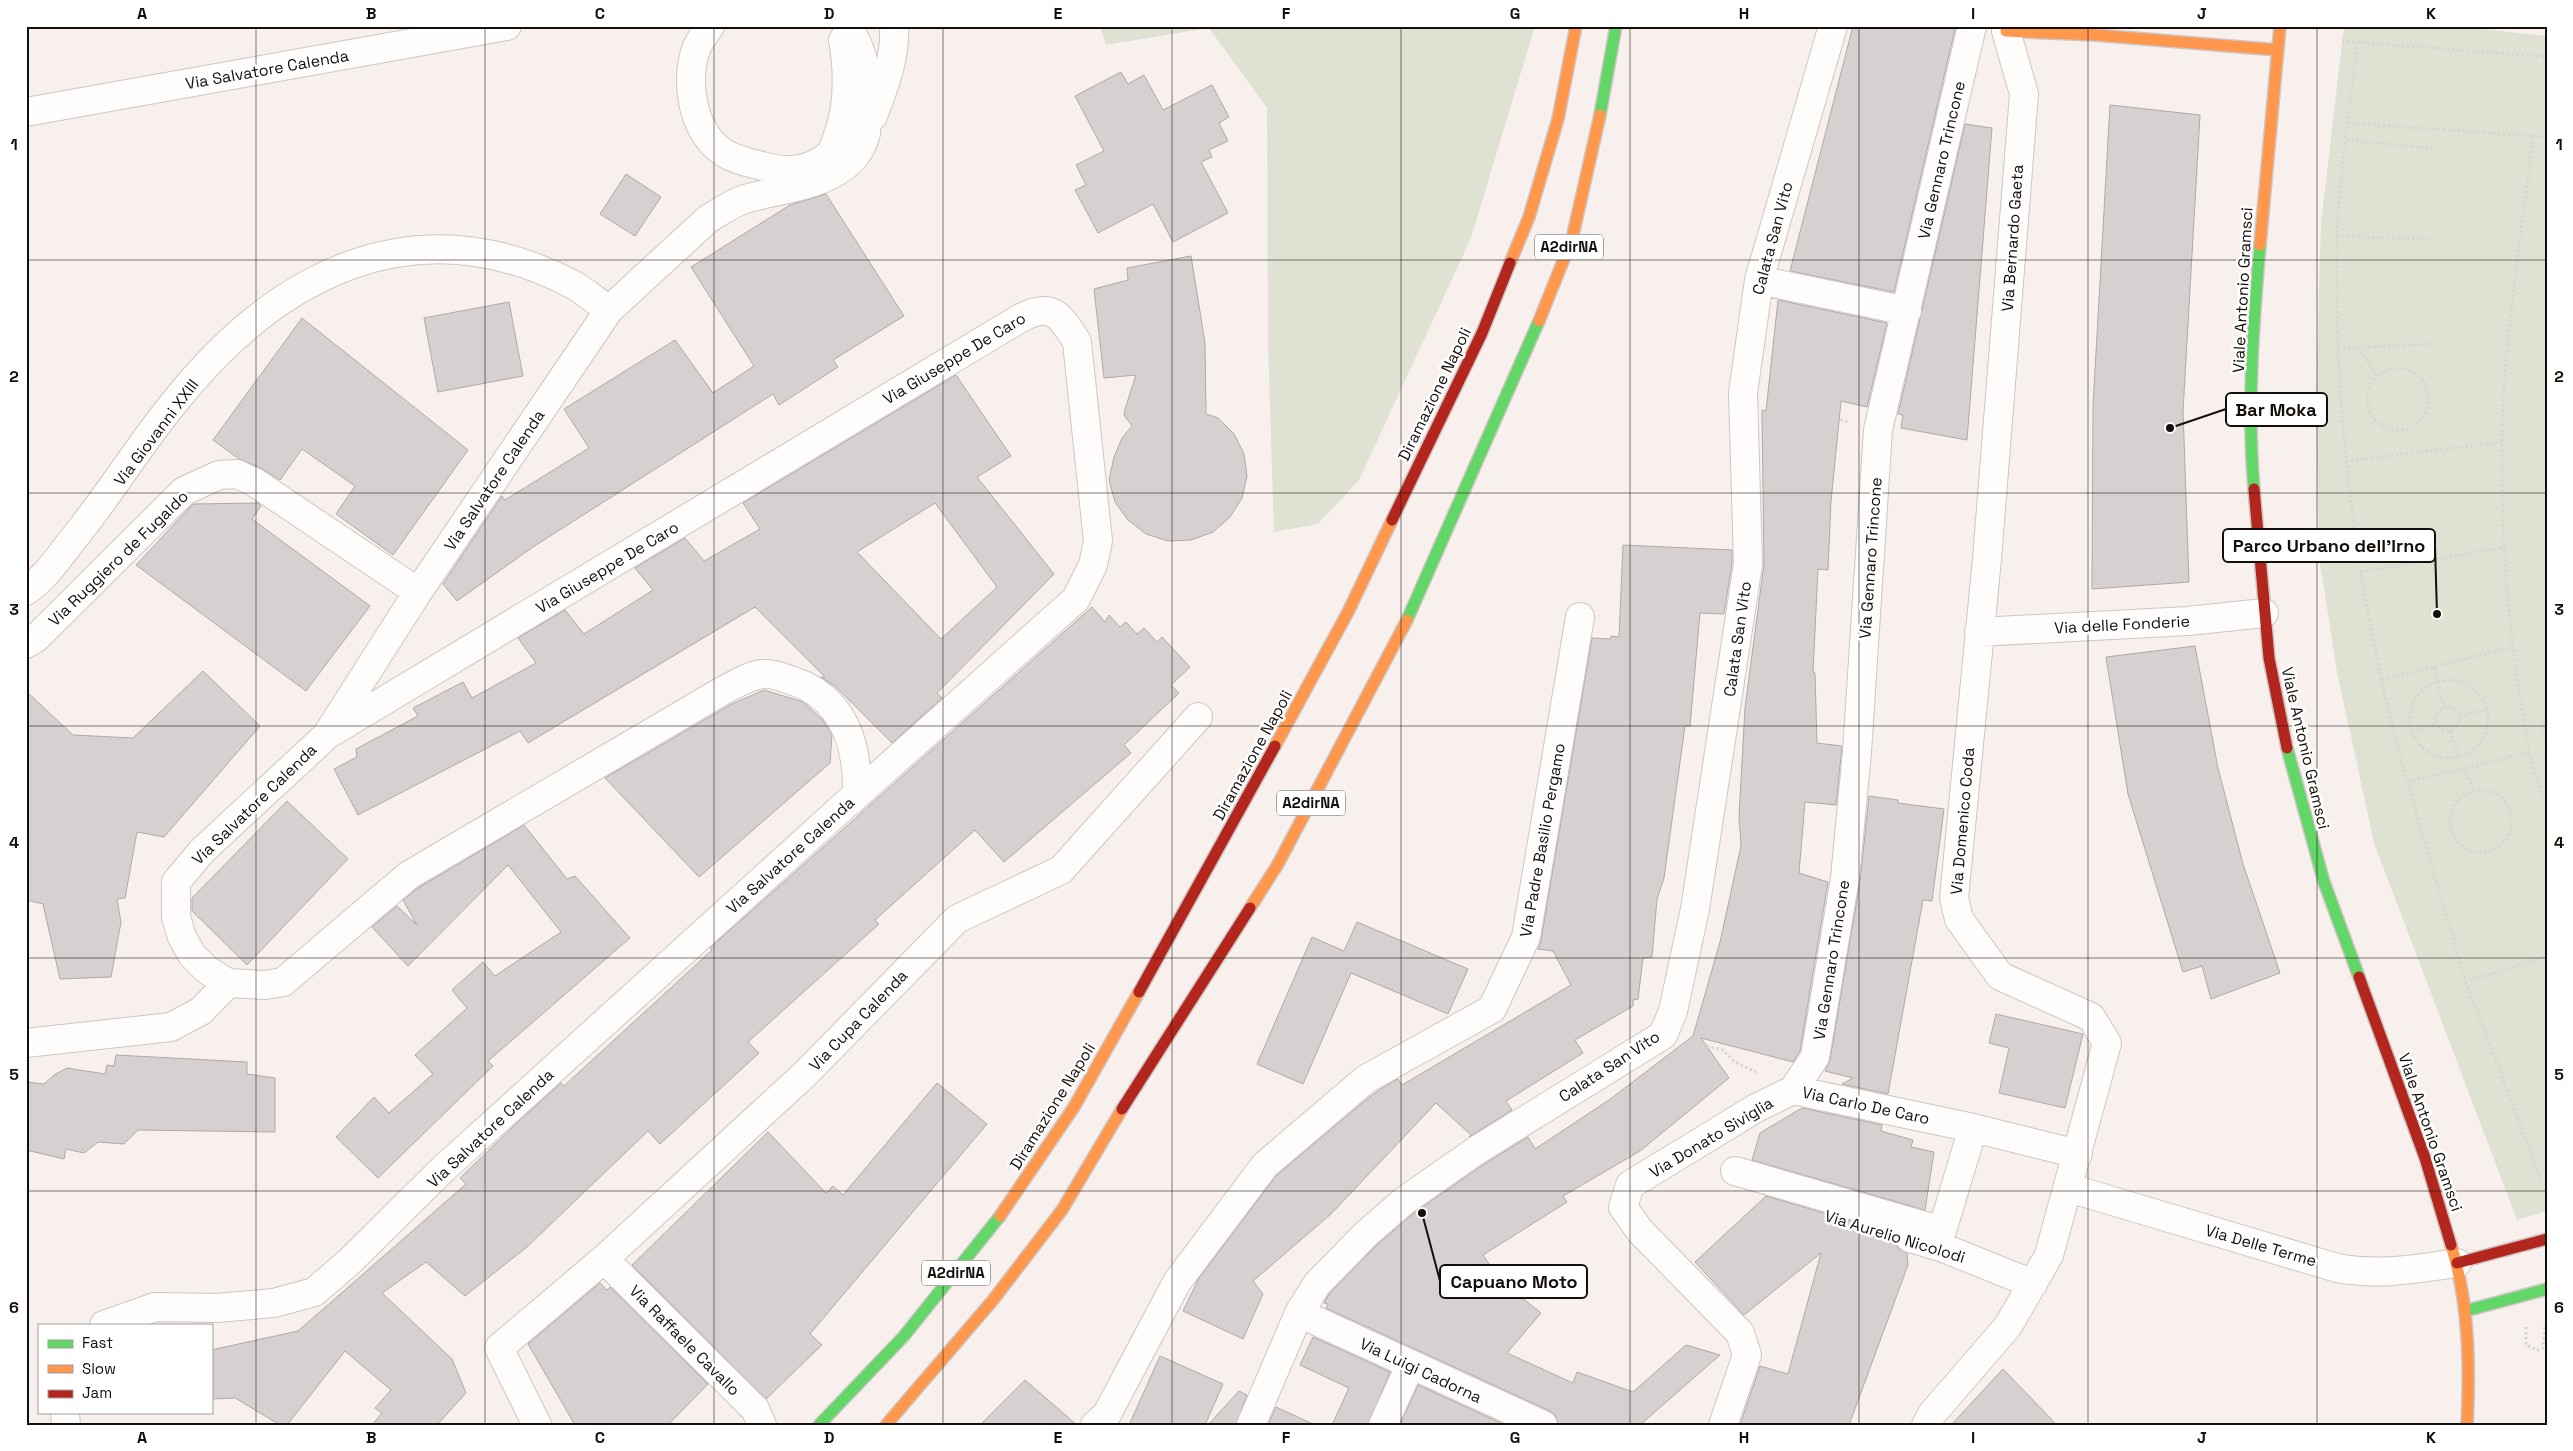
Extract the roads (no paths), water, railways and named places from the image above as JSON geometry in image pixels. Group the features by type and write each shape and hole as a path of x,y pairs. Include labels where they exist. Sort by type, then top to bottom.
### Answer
{"main road":[{"name":"Diramazione Napoli","path":"819,1425 904,1336 960,1268 1011,1202 1074,1106 1231,827 1348,612 1482,333 1529,217 1558,119 1576,26"},
{"name":"A2dirNA","path":"886,1425 987,1307 1062,1210 1107,1132 1278,864 1408,619 1528,350 1572,239 1599,122 1616,26"},
{"name":"Viale Antonio Gramsci","path":"2280,26 2260,247 2253,364 2252,463 2268,658 2282,730 2321,873 2425,1158 2457,1263 2465,1311 2469,1385 2467,1425"},
{"path":"2006,29 2278,50"},
{"path":"2457,1263 2547,1239"},
{"path":"2465,1311 2547,1289"}],"street":[{"name":"Via Salvatore Calenda","path":"26,112 507,26"},
{"path":"710,26 696,48 691,78 694,106 700,126 720,150 748,162 781,172 806,168 830,154 841,129 846,102 848,67 841,26"},
{"name":"Via Salvatore Calenda","path":"107,1324 155,1307 217,1308 274,1303 314,1292 350,1262 443,1169 857,794 857,775 852,742 838,713 824,697 805,685 785,678 763,674 744,680 724,690 409,875 283,982 265,985 228,983 202,965 192,955 182,937 176,917 176,882 202,851 326,736 418,592 610,310 708,219 744,200 807,185 826,177 853,158 866,133 868,98 866,70 860,50 847,26"},
{"path":"866,133 885,84 895,42 894,26"},
{"name":"Calata San Vito","path":"1250,1425 1299,1313 1317,1284 1366,1234 1404,1201 1474,1152 1663,1035 1673,1011 1688,944 1722,745 1748,564 1743,393 1759,280 1833,26"},
{"path":"1973,26 2006,29"},
{"name":"Via Gennaro Trincone","path":"1793,1090 1815,1056 1845,878 1857,752 1878,430 1973,26"},
{"name":"Via Bernardo Gaeta","path":"1996,452 2024,94 2006,29"},
{"name":"Via Giovanni XXIII","path":"26,591 41,580 103,503 173,404 222,349 272,305 349,264 381,254 421,249 482,254 526,265 573,284 610,310"},
{"path":"1759,280 1907,311"},
{"name":"Via Giuseppe De Caro","path":"326,736 1019,319 1033,311 1046,309 1062,318 1077,342 1098,541 1093,565 1076,599 838,811"},
{"name":"Via Domenico Coda","path":"1926,1425 1932,1414 2008,1326 2049,1255 2069,1188 2107,1043 2091,1016 2000,976 1959,919 1954,898 1996,452"},
{"name":"Via Ruggiero de Fugaldo","path":"26,644 36,638 184,491 219,475 237,474 254,482 418,592"},
{"name":"Via delle Fonderie","path":"1979,632 2188,621 2264,613"},
{"name":"Via Padre Basilio Pergamo","path":"1096,1425 1107,1414 1177,1282 1265,1165 1366,1079 1492,1009 1526,937 1580,617"},
{"name":"Via Cupa Calenda","path":"537,1425 498,1348 604,1259 805,1074 957,919 1061,870 1198,717"},
{"path":"26,1043 171,1027 201,1011 228,983"},
{"name":"Via Carlo De Caro","path":"1793,1090 1973,1128 2078,1154"},
{"name":"Via Donato Siviglia","path":"1723,1425 1747,1355 1740,1333 1640,1231 1623,1207 1630,1185 1756,1108 1793,1090"},
{"path":"1735,1171 1942,1230 1973,1128"},
{"name":"Via Delle Terme","path":"2069,1188 2328,1265 2364,1273 2390,1272 2457,1263"},
{"name":"Via Aurelio Nicolodi","path":"1756,1193 1941,1247 2033,1284"},
{"name":"Via Raffaele Cavallo","path":"604,1259 755,1409 762,1424"},
{"name":"Via Luigi Cadorna","path":"1299,1313 1410,1366 1543,1425"},
{"path":"1383,1425 1410,1366"}],"place":[{"name":"Bar Moka","path":"2170,428"},
{"name":"Parco Urbano dell'Irno","path":"2437,614"},
{"name":"Capuano Moto","path":"1422,1213"}]}
